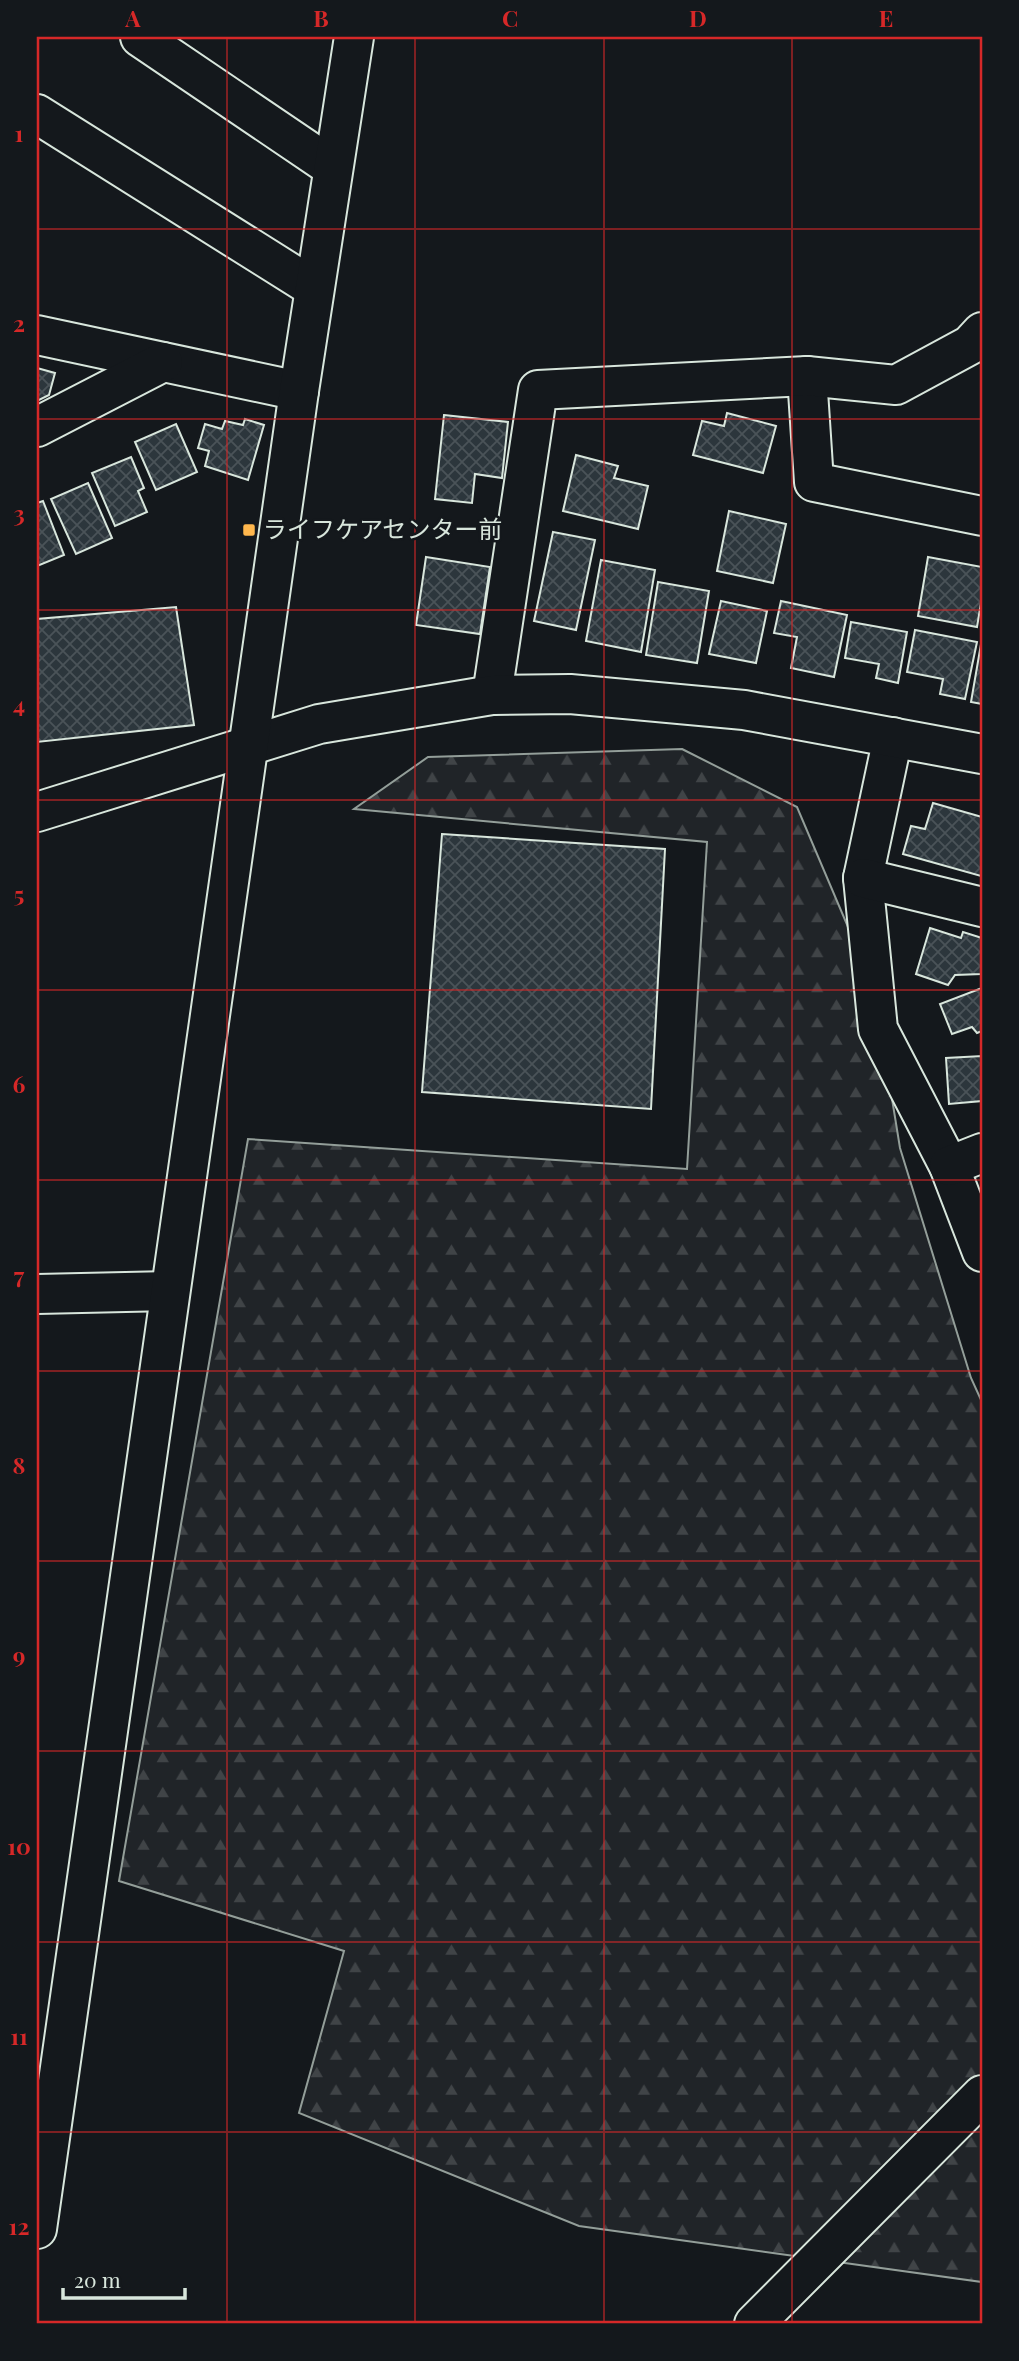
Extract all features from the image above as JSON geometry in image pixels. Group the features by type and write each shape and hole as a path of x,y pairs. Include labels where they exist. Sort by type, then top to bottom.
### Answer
{"street":[{"path":"140,37 331,167"},
{"path":"37,2229 331,167 354,37"},
{"path":"37,114 314,288"},
{"path":"492,695 538,390 807,376 896,385 970,345 982,332"},
{"path":"37,335 299,391"},
{"path":"37,427 163,362"},
{"path":"807,376 814,481 982,516"},
{"path":"37,812 319,724 492,695 570,694 652,699 744,710 982,754"},
{"path":"893,737 863,878 878,1029 966,1159 982,1252"},
{"path":"863,878 982,907"},
{"path":"37,1293 170,1291"},
{"path":"754,2324 982,2095"}],"green space":[{"path":"682,749 797,807 874,988 900,1148 971,1378 982,1402 982,2282 579,2226 299,2113 344,1951 119,1881 248,1139 687,1169 707,842 354,809 428,757"}],"building":[{"path":"37,368 55,373 49,395 37,401"},
{"path":"727,413 776,426 763,473 693,455 702,421 724,426"},
{"path":"444,415 508,422 502,478 475,474 472,503 435,499"},
{"path":"245,419 264,425 248,480 205,466 209,451 198,448 205,424 222,429 225,421 243,425"},
{"path":"176,424 197,472 156,490 135,442"},
{"path":"576,455 618,466 614,478 648,486 638,529 563,511"},
{"path":"131,457 144,488 138,491 147,512 115,526 92,473"},
{"path":"88,483 112,538 76,554 51,499"},
{"path":"43,501 64,555 37,566 37,503"},
{"path":"729,511 786,524 773,583 717,571"},
{"path":"553,532 595,540 576,630 534,621"},
{"path":"426,557 490,567 480,634 416,625"},
{"path":"928,557 982,567 982,597 977,627 918,616"},
{"path":"601,560 655,570 641,652 586,641"},
{"path":"658,582 709,591 697,663 646,655"},
{"path":"721,601 767,611 756,663 709,654"},
{"path":"781,601 847,615 834,677 791,668 797,637 774,633"},
{"path":"176,607 194,725 37,742 37,619"},
{"path":"851,622 907,632 898,683 876,678 879,664 845,658"},
{"path":"915,630 977,642 965,699 940,694 943,679 907,672"},
{"path":"982,644 982,704 971,702"},
{"path":"933,803 982,817 981,876 903,854 911,826 925,829"},
{"path":"442,834 665,849 651,1109 422,1092"},
{"path":"930,928 961,938 963,932 982,938 981,974 955,975 948,985 916,974"},
{"path":"982,988 982,1031 977,1033 972,1027 952,1034 940,1004"},
{"path":"982,1056 982,1101 949,1104 946,1058"}],"place":[{"name":"ライフケアセンター前","path":"249,530"}]}
